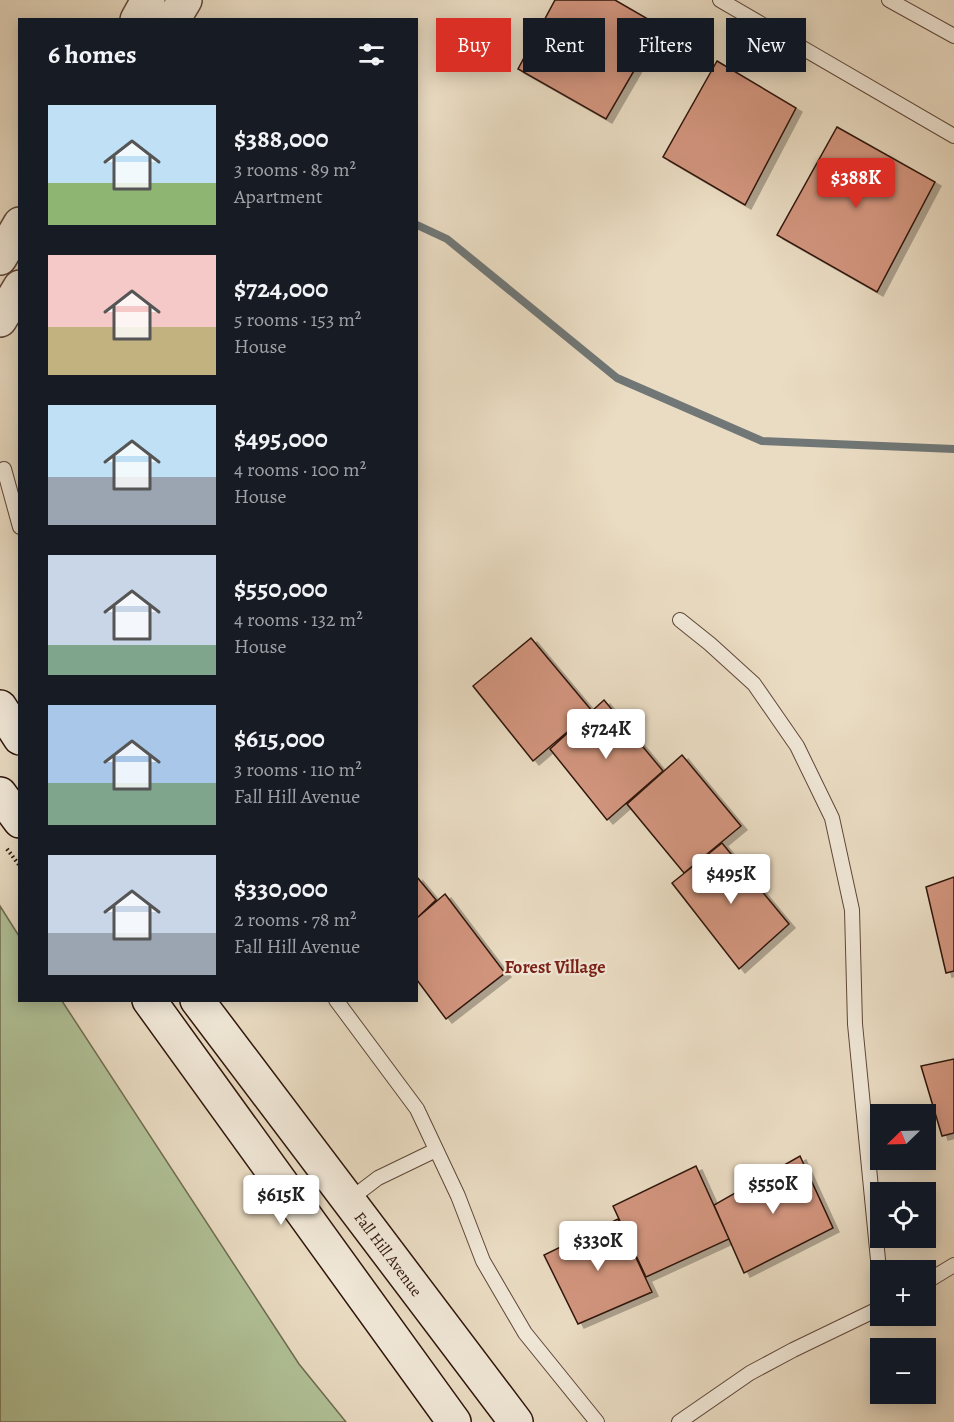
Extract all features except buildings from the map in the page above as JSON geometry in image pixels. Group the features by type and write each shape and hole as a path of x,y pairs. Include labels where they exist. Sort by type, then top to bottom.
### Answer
{"main road":[{"path":"138,18 148,0"},
{"path":"174,18 185,0"},
{"path":"0,258 18,227"},
{"path":"0,320 18,289"},
{"path":"0,707 18,735"},
{"path":"0,735 18,759"},
{"path":"0,794 13,834"},
{"path":"150,1002 454,1422"},
{"name":"Fall Hill Avenue","path":"199,1002 516,1422"}],"lane":[{"path":"720,0 954,136"},
{"path":"889,0 954,36"},
{"path":"4,470 18,520"},
{"path":"680,620 754,684 797,746 832,818 852,910 855,1024 878,1260"},
{"path":"337,1002 417,1109 458,1196 483,1261 525,1333 597,1422"},
{"path":"349,1200 378,1178 436,1150"},
{"path":"936,1276 954,1264"},
{"path":"679,1422 767,1364 870,1313"}],"path":[{"path":"13,834 18,857"}],"green space":[{"path":"0,906 18,934 18,1002 63,1002 299,1364 346,1422 0,1422"}],"waterway":[{"path":"418,225 447,239 617,378 762,441 954,449"}],"district":[{"name":"Forest Village","path":"555,967"}]}
